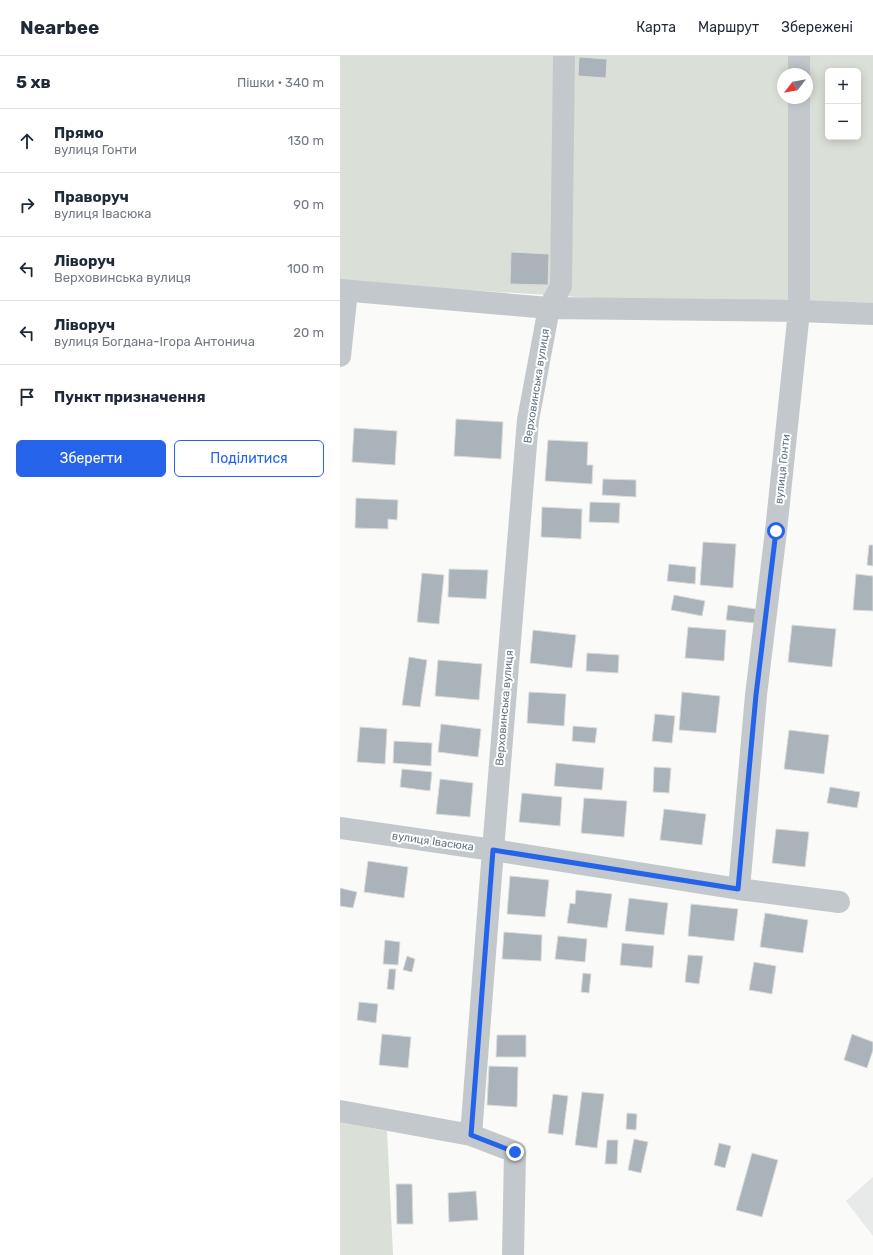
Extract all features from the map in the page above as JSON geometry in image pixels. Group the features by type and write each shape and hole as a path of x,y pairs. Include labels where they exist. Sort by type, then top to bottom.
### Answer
{"street":[{"name":"Верховинська вулиця","path":"471,1135 528,420 549,308 561,286 564,56"},
{"path":"799,56 799,68"},
{"name":"вулиця Гонти","path":"738,889 756,695 776,531 799,311 799,104"},
{"path":"340,356 343,291 549,308 799,311 873,314"},
{"name":"вулиця Івасюка","path":"340,828 493,850 738,889 839,902"},
{"path":"340,1111 471,1135 515,1152 513,1255"}],"shaded area":[{"path":"340,56 873,56 873,312 799,311 340,282"},
{"path":"340,1122 387,1131 393,1255 340,1255"},
{"path":"873,1177 873,1236 846,1201"}],"building":[{"path":"579,57 607,59 606,78 578,76"},
{"path":"511,252 549,254 548,285 510,284"},
{"path":"456,419 503,422 501,459 454,456"},
{"path":"354,428 397,431 395,465 352,462"},
{"path":"548,440 588,442 587,465 593,465 592,484 545,481"},
{"path":"603,479 636,480 636,497 602,495"},
{"path":"356,498 398,500 397,520 388,519 388,529 355,528"},
{"path":"590,502 620,503 619,523 589,522"},
{"path":"542,507 582,509 581,539 541,537"},
{"path":"703,542 736,544 733,588 700,585"},
{"path":"869,545 873,545 873,566 867,565"},
{"path":"669,564 696,567 695,584 667,581"},
{"path":"449,569 488,570 486,599 448,597"},
{"path":"422,573 444,575 439,624 417,622"},
{"path":"856,574 873,576 873,611 853,610"},
{"path":"674,595 705,601 702,616 671,610"},
{"path":"728,605 756,609 754,623 726,620"},
{"path":"792,625 836,629 832,667 788,662"},
{"path":"688,627 726,630 724,661 685,658"},
{"path":"533,630 576,635 572,668 530,663"},
{"path":"587,653 619,655 618,673 586,671"},
{"path":"409,657 427,660 420,707 402,705"},
{"path":"438,660 482,664 479,700 435,696"},
{"path":"529,692 566,694 564,726 527,723"},
{"path":"682,692 720,696 716,733 679,730"},
{"path":"655,714 675,716 672,743 652,741"},
{"path":"441,724 481,729 478,757 438,752"},
{"path":"573,726 597,728 595,743 572,741"},
{"path":"360,727 387,729 385,764 357,762"},
{"path":"789,730 829,735 824,774 784,769"},
{"path":"394,741 432,743 431,766 393,763"},
{"path":"556,763 604,768 602,790 554,786"},
{"path":"654,767 671,768 669,793 653,792"},
{"path":"402,769 432,772 430,791 400,787"},
{"path":"440,779 473,783 470,817 436,814"},
{"path":"830,787 860,792 857,808 827,803"},
{"path":"522,793 562,797 560,826 519,822"},
{"path":"584,798 627,801 624,837 581,833"},
{"path":"664,809 706,814 702,845 660,840"},
{"path":"776,829 809,832 805,867 772,863"},
{"path":"368,861 408,867 404,898 364,892"},
{"path":"510,876 549,880 545,917 507,914"},
{"path":"340,888 357,892 353,908 340,906"},
{"path":"576,890 612,894 607,928 567,923 570,903 575,904"},
{"path":"629,898 668,903 664,935 625,931"},
{"path":"691,904 738,909 734,941 688,936"},
{"path":"765,913 808,920 803,953 760,947"},
{"path":"504,932 542,935 541,961 502,959"},
{"path":"558,936 587,939 585,962 555,959"},
{"path":"385,940 400,942 398,965 383,964"},
{"path":"622,943 654,946 652,968 620,965"},
{"path":"688,955 703,956 699,984 685,982"},
{"path":"407,956 415,959 412,972 403,970"},
{"path":"754,962 776,966 772,994 749,990"},
{"path":"389,969 396,969 394,990 387,989"},
{"path":"583,973 591,974 589,993 581,992"},
{"path":"359,1002 378,1004 376,1023 357,1020"},
{"path":"382,1034 411,1037 408,1068 379,1065"},
{"path":"852,1034 873,1042 873,1050 867,1068 844,1060"},
{"path":"497,1035 526,1035 526,1057 496,1057"},
{"path":"489,1066 518,1067 517,1107 487,1105"},
{"path":"582,1092 604,1094 597,1148 575,1145"},
{"path":"553,1094 568,1096 563,1135 548,1133"},
{"path":"627,1113 637,1114 636,1130 626,1129"},
{"path":"634,1139 648,1142 641,1173 628,1170"},
{"path":"607,1140 618,1140 617,1164 605,1164"},
{"path":"719,1143 731,1146 725,1168 714,1165"},
{"path":"752,1153 778,1160 762,1217 736,1210"},
{"path":"396,1184 412,1184 413,1224 397,1224"},
{"path":"476,1191 478,1220 449,1222 448,1193"}],"route":[{"path":"515,1152 471,1135 493,850 738,889 756,695 776,531"}]}
